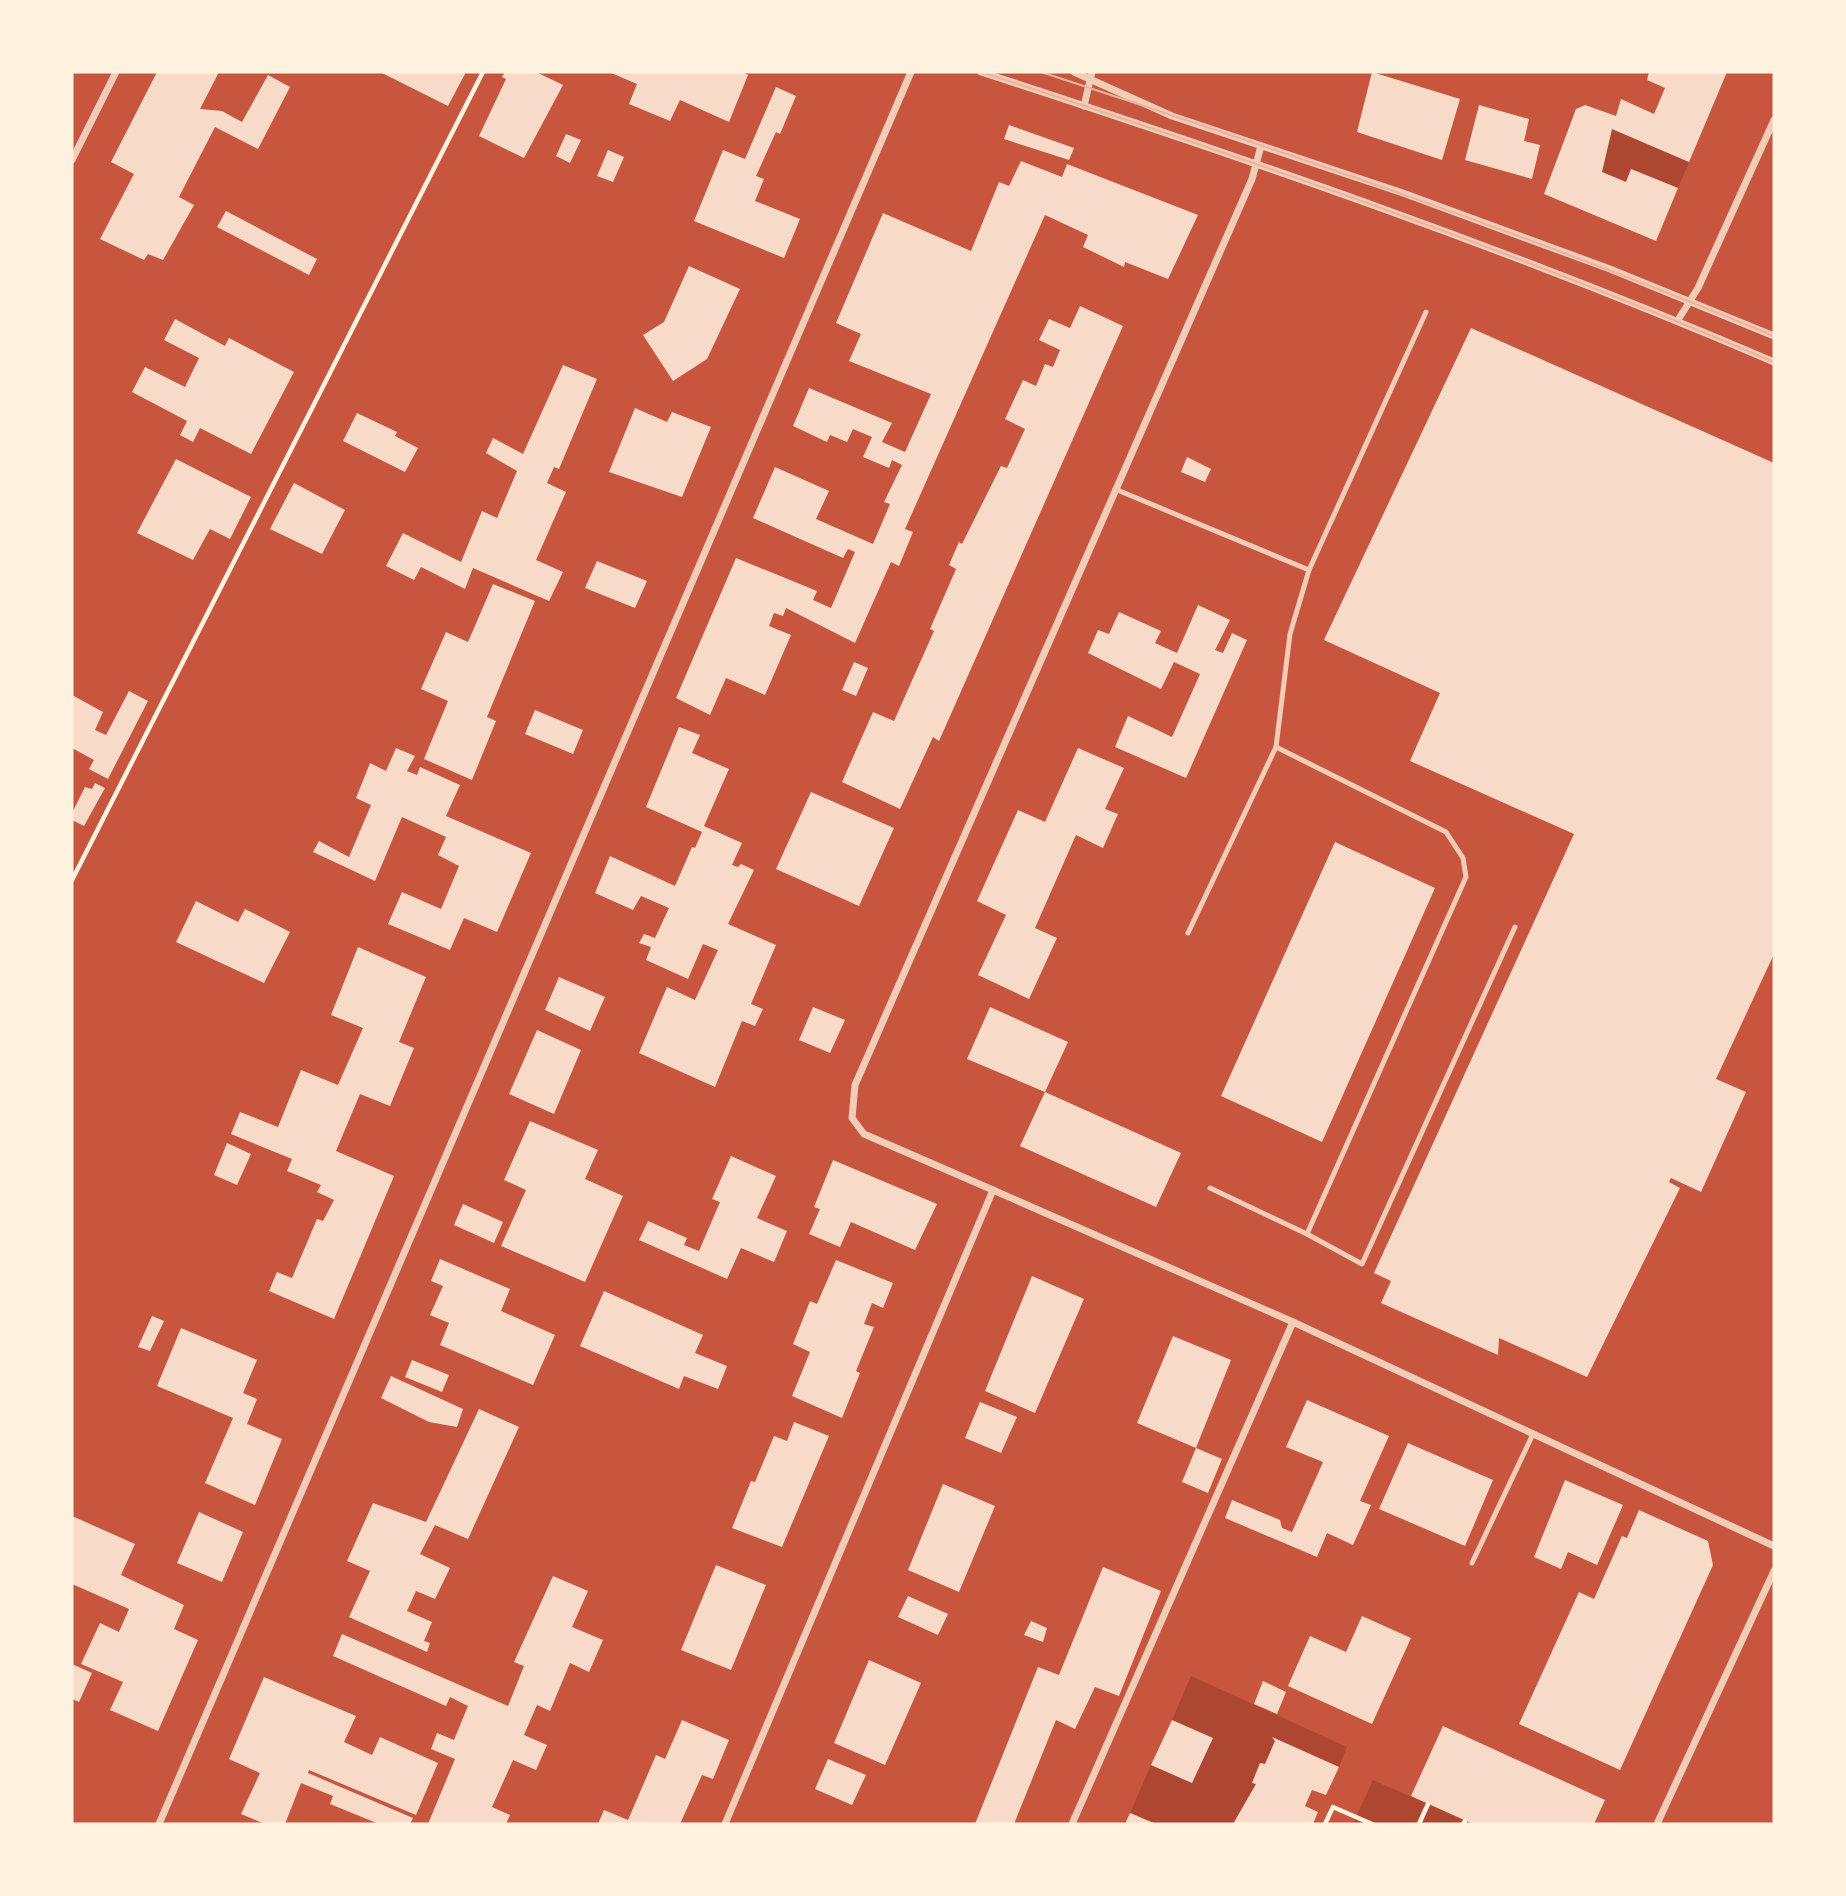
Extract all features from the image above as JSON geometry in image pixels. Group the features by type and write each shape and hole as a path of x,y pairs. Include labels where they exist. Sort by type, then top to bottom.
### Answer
{"street":[{"path":"72,160 116,72"},
{"path":"159,1824 911,72"},
{"path":"981,72 1464,236 1678,320 1774,362"},
{"path":"1074,72 1091,76 1172,116 1403,193 1774,336"},
{"path":"1084,106 1091,76"},
{"path":"1678,320 1691,302 1774,120"},
{"path":"1261,146 1257,164 855,1085 852,1118 864,1134 1293,1322 1774,1546"},
{"path":"725,1824 993,1190"},
{"path":"1072,1824 1293,1322"},
{"path":"1657,1824 1774,1571"}],"lane":[{"path":"1188,933 1276,747 1290,634 1309,570 1426,312"},
{"path":"1115,489 1309,570"},
{"path":"1276,747 1446,832 1463,858 1466,877 1307,1234"},
{"path":"1210,1188 1307,1234 1362,1264 1515,927"},
{"path":"1472,1563 1533,1434"}],"path":[{"path":"72,880 483,72"},
{"path":"1419,1824 1429,1804"},
{"path":"1325,1824 1333,1807 1372,1824"}],"shaded area":[{"path":"1612,129 1689,162 1678,188 1632,169 1626,182 1602,172"},
{"path":"1191,1676 1347,1747 1339,1767 1272,1737 1275,1741 1265,1764 1260,1763 1252,1782 1256,1784 1233,1824 1156,1824 1130,1813 1151,1765 1192,1783 1212,1738 1172,1720"},
{"path":"1373,1780 1473,1824 1353,1824"}],"building":[{"path":"157,72 219,72 200,109 222,111 242,122 268,75 290,87 258,149 215,127 179,197 194,205 163,260 148,254 144,260 100,239 134,174 111,162"},
{"path":"380,72 466,72 448,106"},
{"path":"505,72 536,72 563,85 524,158 479,136 506,79 502,77"},
{"path":"609,72 742,72 748,75 729,122 680,100 670,121 629,104 637,84"},
{"path":"1372,72 1460,99 1442,160 1357,132"},
{"path":"1649,72 1727,72 1689,162 1612,129 1602,172 1626,182 1631,169 1678,188 1656,241 1544,194 1576,109 1585,105 1616,116 1621,99 1654,114 1665,88 1647,80"},
{"path":"776,87 796,96 780,134 776,132 756,176 764,179 755,201 800,219 784,258 694,221 723,150 745,159"},
{"path":"1479,105 1529,119 1524,141 1540,145 1532,179 1465,160"},
{"path":"1009,125 1074,148 1069,160 1004,139"},
{"path":"566,134 581,140 570,163 556,156"},
{"path":"608,150 624,157 613,182 597,176"},
{"path":"1021,161 1062,177 1067,164 1198,215 1168,279 1125,262 1124,267 1083,247 1088,235 1045,215 905,529 913,532 899,566 891,562 855,643 786,608 783,616 774,613 769,626 791,635 765,695 726,678 710,715 676,698 736,558 817,591 813,600 831,608 855,552 848,549 843,558 753,518 775,467 829,491 816,519 873,544 890,504 884,502 902,465 892,460 889,468 863,457 872,437 853,429 847,442 830,435 827,442 793,426 809,388 892,423 882,442 905,452 931,394 849,361 861,334 836,323 883,213 971,251 999,182 1009,186"},
{"path":"226,211 317,259 309,275 217,227"},
{"path":"689,266 740,289 707,359 673,381 643,335 664,322"},
{"path":"1080,306 1123,326 939,741 933,737 900,809 842,782 873,712 894,721 934,631 930,629 956,569 949,565 959,542 962,544 1001,466 1007,468 1025,429 1005,419 1023,380 1036,386 1045,364 1053,367 1060,350 1039,340 1049,319 1070,328"},
{"path":"175,319 225,346 229,338 294,372 251,454 200,428 193,442 180,435 187,421 132,392 145,367 185,387 199,358 164,340"},
{"path":"1471,328 1774,463 1774,954 1716,1079 1746,1092 1701,1192 1671,1178 1669,1182 1680,1188 1587,1377 1499,1338 1498,1355 1381,1303 1391,1281 1374,1273 1574,834 1410,761 1440,693 1324,640"},
{"path":"563,365 597,379 559,469 554,467 547,483 566,492 536,560 563,572 549,601 473,568 465,589 421,567 414,580 386,566 403,533 461,562 482,511 497,518 517,471 486,453 493,438 523,454"},
{"path":"635,408 667,422 672,412 711,427 682,497 609,472"},
{"path":"357,413 397,432 395,436 418,448 405,472 343,441"},
{"path":"1187,457 1211,469 1205,482 1181,472"},
{"path":"176,459 251,497 230,539 210,529 193,560 137,533"},
{"path":"294,483 345,510 322,554 270,529"},
{"path":"597,561 647,581 635,608 585,588"},
{"path":"493,584 535,601 487,717 496,721 472,780 424,759 448,701 421,689 446,632 468,642"},
{"path":"1198,605 1230,620 1215,650 1223,653 1232,633 1247,640 1186,778 1115,747 1128,716 1172,737 1200,674 1174,662 1161,689 1088,653 1098,630 1109,634 1119,612 1161,631 1155,643 1177,653"},
{"path":"854,662 868,668 856,696 842,690"},
{"path":"129,691 148,701 108,779 89,769 94,760 72,748 72,695 103,712 95,730 106,735"},
{"path":"535,710 583,730 573,754 525,734"},
{"path":"679,727 700,735 692,753 729,769 704,826 742,843 732,865 738,867 741,864 754,870 728,924 776,945 751,1004 763,1009 755,1026 742,1021 715,1087 639,1053 667,987 695,1000 718,950 703,944 688,979 646,960 651,947 639,943 644,934 655,938 669,908 641,896 633,910 595,893 610,856 675,886 692,847 695,848 702,832 646,807"},
{"path":"396,748 415,756 407,771 417,775 420,767 460,785 446,816 531,853 497,932 464,918 450,950 388,924 402,892 441,909 459,866 438,855 446,837 402,817 375,881 313,852 319,841 349,857 371,805 356,798 370,763 386,771"},
{"path":"1078,748 1124,768 1105,809 1118,814 1103,848 1076,835 1035,928 1057,938 1029,999 978,975 1006,915 977,901 1018,810 1045,822"},
{"path":"95,783 105,788 84,826 72,820 72,813 85,787 92,789"},
{"path":"811,792 894,828 859,906 776,869"},
{"path":"1335,842 1435,888 1322,1142 1221,1096"},
{"path":"196,901 238,922 245,909 290,932 264,983 176,942"},
{"path":"358,947 426,977 399,1042 414,1048 390,1106 360,1094 336,1151 394,1176 334,1319 269,1291 277,1272 292,1278 317,1219 323,1221 334,1200 317,1192 321,1185 287,1171 292,1159 231,1134 240,1112 278,1127 301,1070 338,1085 363,1028 331,1015"},
{"path":"559,977 605,997 590,1031 545,1010"},
{"path":"813,1007 845,1020 830,1053 799,1040"},
{"path":"990,1007 1068,1042 1045,1092 967,1059"},
{"path":"537,1030 581,1050 554,1114 509,1094"},
{"path":"1045,1092 1181,1153 1156,1207 1020,1146"},
{"path":"530,1121 598,1150 585,1179 623,1196 585,1282 501,1246 526,1190 504,1180"},
{"path":"227,1143 251,1154 237,1185 214,1175"},
{"path":"731,1156 776,1176 757,1218 787,1231 774,1262 741,1248 727,1279 639,1240 648,1221 687,1238 684,1245 699,1251 720,1202 712,1199"},
{"path":"833,1160 937,1204 915,1250 851,1222 840,1247 809,1234 820,1209 814,1207"},
{"path":"463,1204 503,1222 494,1243 454,1225"},
{"path":"440,1259 510,1289 501,1311 555,1335 533,1385 440,1345 449,1323 430,1315 443,1286 431,1281"},
{"path":"836,1260 893,1283 883,1308 872,1303 864,1324 874,1327 856,1371 860,1373 842,1418 792,1396 810,1352 793,1344 810,1301 817,1304"},
{"path":"1032,1276 1084,1299 1035,1413 985,1391"},
{"path":"604,1291 703,1335 695,1353 727,1366 718,1389 684,1376 679,1389 580,1346"},
{"path":"152,1316 164,1321 150,1351 138,1347"},
{"path":"181,1328 257,1360 243,1393 257,1399 247,1424 282,1439 255,1505 205,1483 233,1418 157,1386"},
{"path":"1173,1336 1231,1360 1196,1448 1137,1423"},
{"path":"412,1360 449,1375 442,1392 405,1377"},
{"path":"391,1376 463,1409 457,1427 429,1422 381,1398"},
{"path":"1307,1400 1389,1436 1360,1501 1371,1505 1353,1545 1327,1533 1317,1557 1225,1518 1232,1500 1280,1520 1282,1528 1292,1532 1323,1462 1286,1447"},
{"path":"980,1402 1017,1417 1001,1453 965,1438"},
{"path":"479,1409 519,1427 468,1539 435,1525 420,1554 450,1568 435,1599 416,1591 407,1611 432,1622 424,1641 430,1643 427,1652 349,1617 370,1571 347,1561 373,1503 426,1522"},
{"path":"794,1422 829,1436 782,1547 732,1528 751,1481 755,1482 774,1436 787,1441"},
{"path":"1408,1443 1493,1480 1465,1546 1379,1509"},
{"path":"1196,1448 1222,1459 1208,1493 1182,1482"},
{"path":"1565,1480 1623,1505 1597,1565 1568,1552 1561,1569 1534,1557"},
{"path":"943,1484 995,1506 959,1592 908,1570"},
{"path":"1639,1510 1708,1541 1713,1565 1620,1770 1519,1724 1579,1592 1594,1599 1622,1536 1627,1538"},
{"path":"199,1512 243,1532 222,1582 177,1563"},
{"path":"72,1516 135,1544 121,1575 184,1605 174,1629 198,1640 158,1731 110,1710 123,1682 81,1664 100,1623 119,1632 129,1609 72,1584"},
{"path":"716,1565 766,1585 731,1670 681,1650"},
{"path":"1103,1567 1161,1591 1119,1696 1095,1687 1075,1729 1056,1720 1014,1824 975,1824 1038,1667 1059,1675"},
{"path":"553,1576 588,1591 572,1627 603,1640 589,1672 570,1663 550,1711 537,1705 524,1735 547,1745 536,1770 513,1760 492,1807 510,1815 506,1824 428,1824 455,1759 431,1749 437,1733 454,1740 468,1706 450,1697 446,1706 333,1656 342,1634 508,1706 524,1666 514,1662"},
{"path":"908,1596 948,1614 938,1635 898,1617"},
{"path":"1362,1616 1411,1638 1372,1724 1288,1686 1310,1636 1346,1652"},
{"path":"1031,1621 1047,1628 1043,1642 1024,1635"},
{"path":"869,1660 921,1683 885,1765 834,1743"},
{"path":"72,1664 92,1673 79,1702 72,1699"},
{"path":"264,1677 356,1716 344,1742 372,1755 380,1737 438,1763 416,1815 309,1770 308,1773 413,1818 410,1824 379,1824 330,1804 333,1796 301,1783 285,1824 265,1824 241,1814 260,1773 229,1759"},
{"path":"1263,1681 1286,1692 1277,1714 1254,1704"},
{"path":"682,1720 729,1740 713,1779 702,1775 680,1824 598,1824 604,1810 628,1820 656,1755 665,1759"},
{"path":"1172,1720 1213,1738 1192,1783 1151,1765"},
{"path":"1443,1726 1605,1800 1594,1824 1473,1824 1411,1796"},
{"path":"1272,1737 1339,1767 1326,1795 1312,1790 1305,1806 1318,1812 1313,1824 1233,1824 1256,1784 1252,1783 1260,1763 1265,1764 1275,1741"},
{"path":"828,1759 866,1775 852,1805 815,1789"},
{"path":"1130,1813 1156,1824 1125,1824"}],"tram line":[{"path":"981,72 1182,138 1480,244 1774,362"},
{"path":"1041,72 1226,133 1502,230 1774,336"}]}
